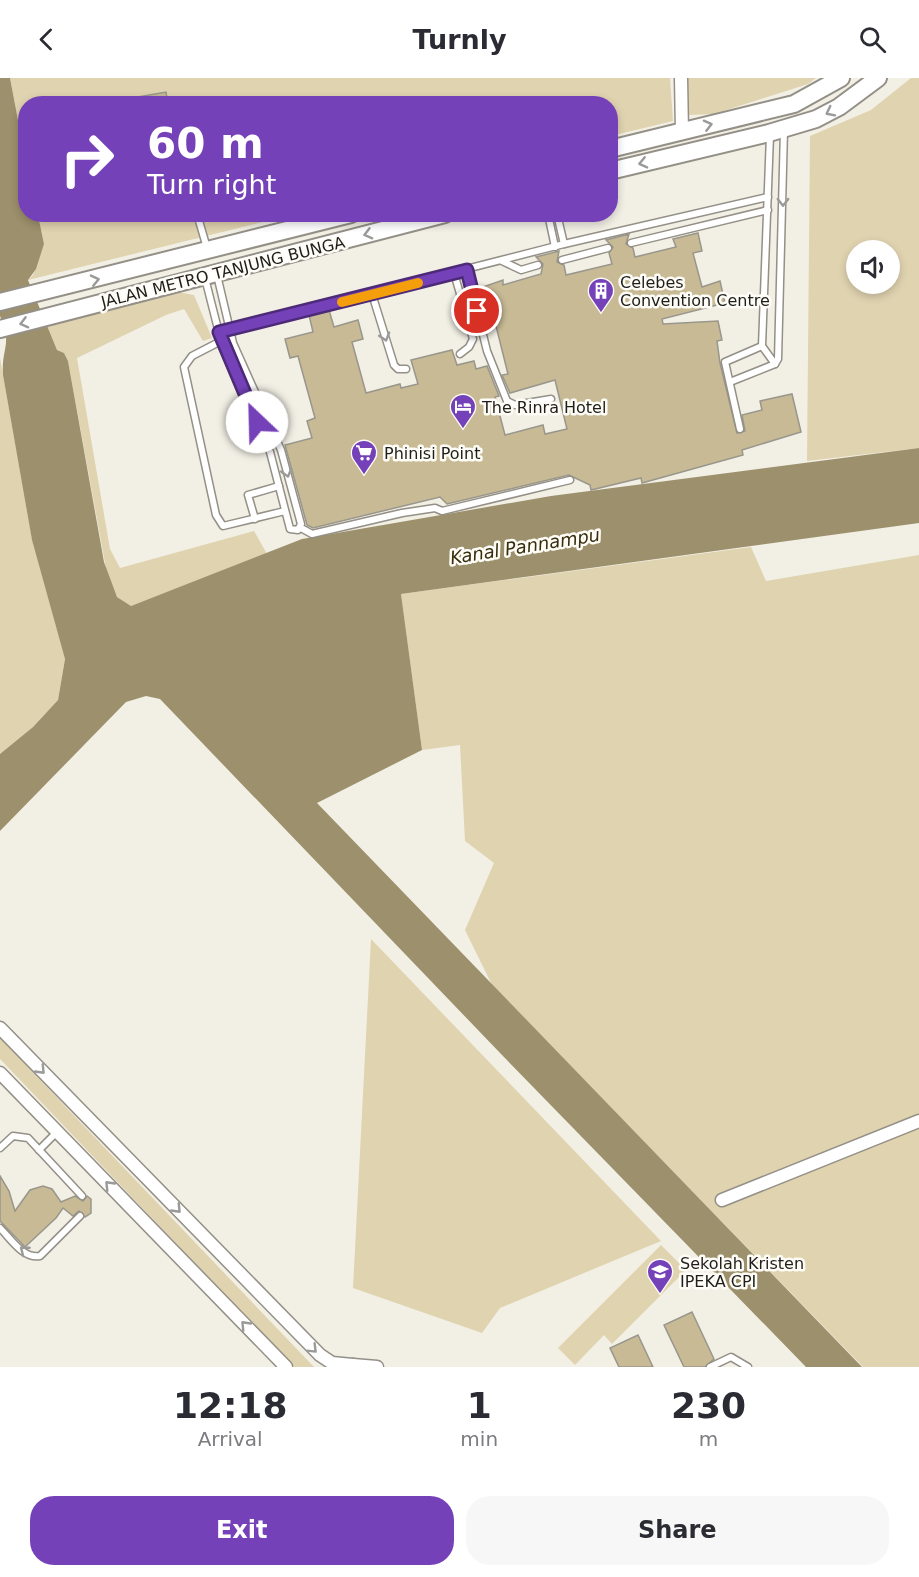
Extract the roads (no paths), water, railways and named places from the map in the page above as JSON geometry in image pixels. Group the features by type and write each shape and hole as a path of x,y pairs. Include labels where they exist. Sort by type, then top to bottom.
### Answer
{"main road":[{"path":"618,147 794,104 841,78"},
{"path":"618,169 777,131 816,119 839,107 878,78"},
{"name":"JALAN METRO TANJUNG BUNGA","path":"0,302 320,222"},
{"name":"JALAN METRO TANJUNG BUNGA","path":"0,329 413,222"}],"street":[{"path":"681,78 682,132"},
{"path":"0,1028 320,1355 332,1363 377,1367"},
{"path":"0,1073 286,1367"},
{"path":"722,1200 919,1121"}],"lane":[{"path":"775,364 762,346 768,197 777,131"},
{"path":"775,364 779,349 777,131"},
{"path":"219,332 564,244 768,197"},
{"path":"631,243 768,210"},
{"path":"199,222 208,251"},
{"path":"550,222 555,247"},
{"path":"559,222 564,244"},
{"path":"562,260 608,248"},
{"path":"502,261 521,270 538,265"},
{"path":"467,270 487,351 507,401 515,405 551,399"},
{"path":"210,273 230,330 280,450 301,528 312,534 327,532 402,513 435,507 442,511 570,480"},
{"path":"210,273 221,341 270,452 290,529 294,531 301,528"},
{"path":"454,273 473,339 469,347 460,354"},
{"path":"372,294 394,365 398,369 406,369"},
{"path":"221,341 186,361 184,367 187,390 220,524 255,519 285,511"},
{"path":"740,429 725,362 762,346"},
{"path":"730,382 775,364"},
{"path":"257,420 266,417"},
{"path":"255,519 248,495 279,486"},
{"path":"39,1150 57,1132"},
{"path":"0,1148 13,1136 21,1135 39,1150 82,1196"},
{"path":"0,1228 27,1255 40,1256 80,1216"},
{"path":"710,1367 731,1357 748,1367"}],"water":[{"name":"Kanal Pannampu","path":"0,78 10,78 18,120 18,222 39,222 44,244 36,269 28,280 57,350 64,353 68,361 104,562 117,597 131,606 302,539 551,496 919,448 919,523 401,594 422,750 317,803 862,1367 806,1367 160,699 146,696 126,702 0,831 0,754 33,727 58,700 65,659 32,540 3,375 6,333 0,316"}],"place":[{"name":"Celebes Convention Centre","path":"601,314"},
{"name":"The Rinra Hotel","path":"463,430"},
{"name":"Phinisi Point","path":"364,476"},
{"name":"Sekolah Kristen IPEKA CPI","path":"660,1295"}]}
